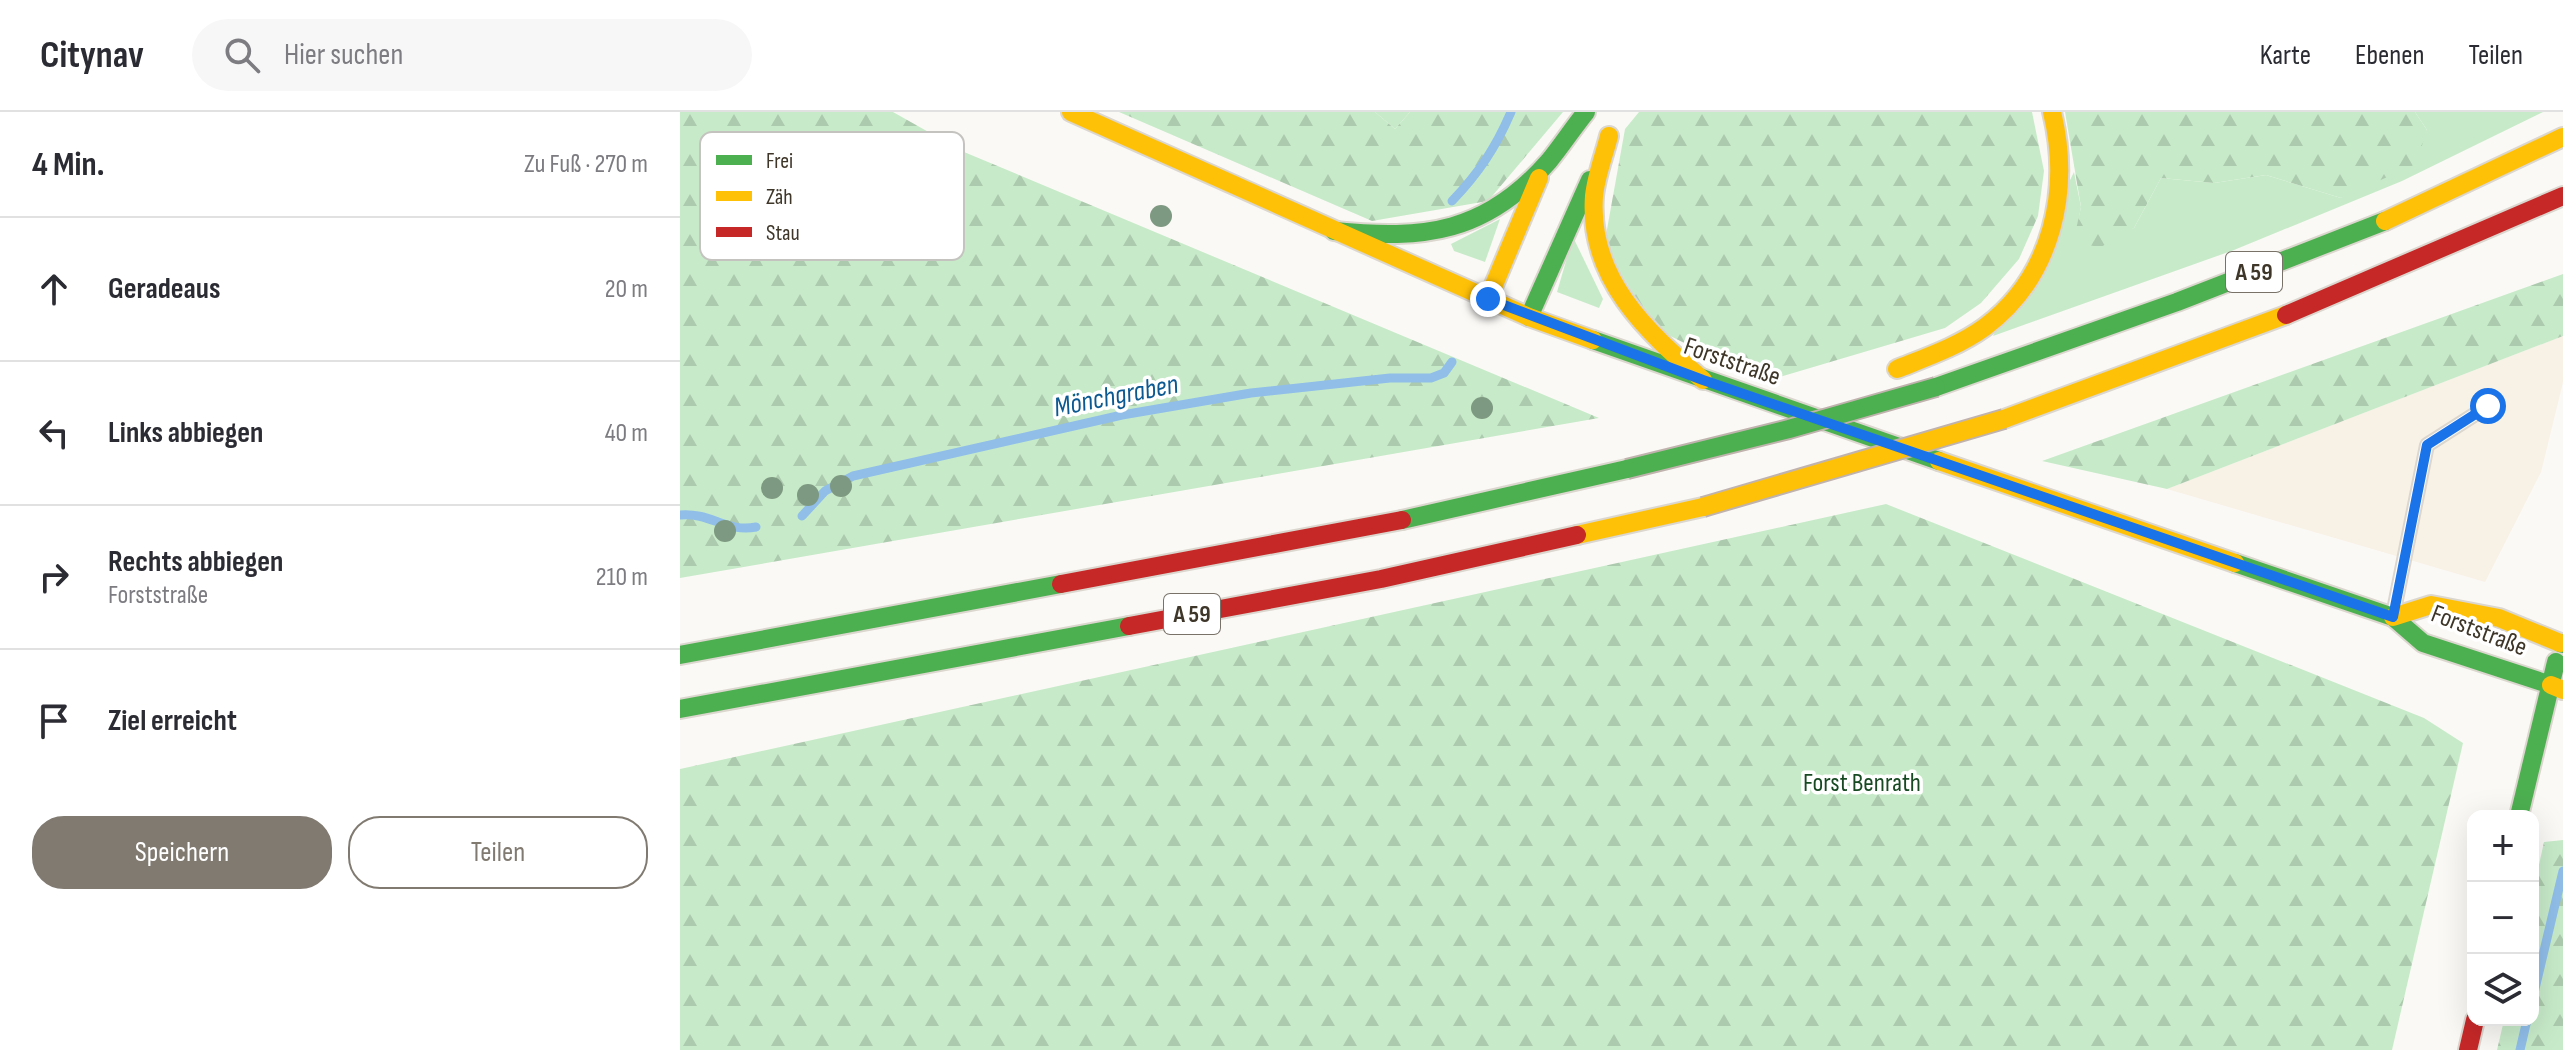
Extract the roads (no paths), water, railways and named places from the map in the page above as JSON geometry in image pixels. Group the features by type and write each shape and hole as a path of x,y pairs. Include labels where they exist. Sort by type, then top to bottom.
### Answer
{"main road":[{"name":"Forststraße","path":"1071,112 1529,317 1703,380 2393,617 2423,643 2557,688"},
{"path":"1334,231 1393,238 1437,235 1497,209 1545,165 1586,112"},
{"path":"1890,371 1957,344 1994,320 2024,286 2050,246 2062,191 2062,142 2052,112"},
{"path":"1529,317 1614,130 1594,197 1602,268 1622,303 1653,338 1703,380"},
{"name":"A 59","path":"680,655 1381,525 1789,429 1936,387 2117,325 2415,208 2563,137"},
{"path":"1488,299 1545,165"},
{"name":"A 59","path":"680,709 1381,579 1703,507 2004,419 2279,321 2433,256 2563,196"},
{"path":"1741,414 1812,393"},
{"path":"1627,469 1712,427"},
{"name":"Forststraße","path":"2393,617 2431,605 2499,618 2562,640"},
{"path":"2521,810 2557,688 2562,640"},
{"path":"2468,1050 2474,1026"}],"lane":[{"path":"2393,617 2427,445 2488,406"}],"waterway":[{"name":"Mönchgraben","path":"1452,201 1486,159 1511,112"},
{"name":"Mönchgraben","path":"802,516 825,491 853,476 1122,415 1251,393 1390,378 1431,378 1444,373 1452,362"},
{"name":"Mönchgraben","path":"680,515 700,516 736,527 756,527"},
{"path":"2539,972 2563,871"},
{"path":"2520,1050 2526,1026"}],"park label":[{"name":"Forst Benrath","path":"1862,783"}]}
